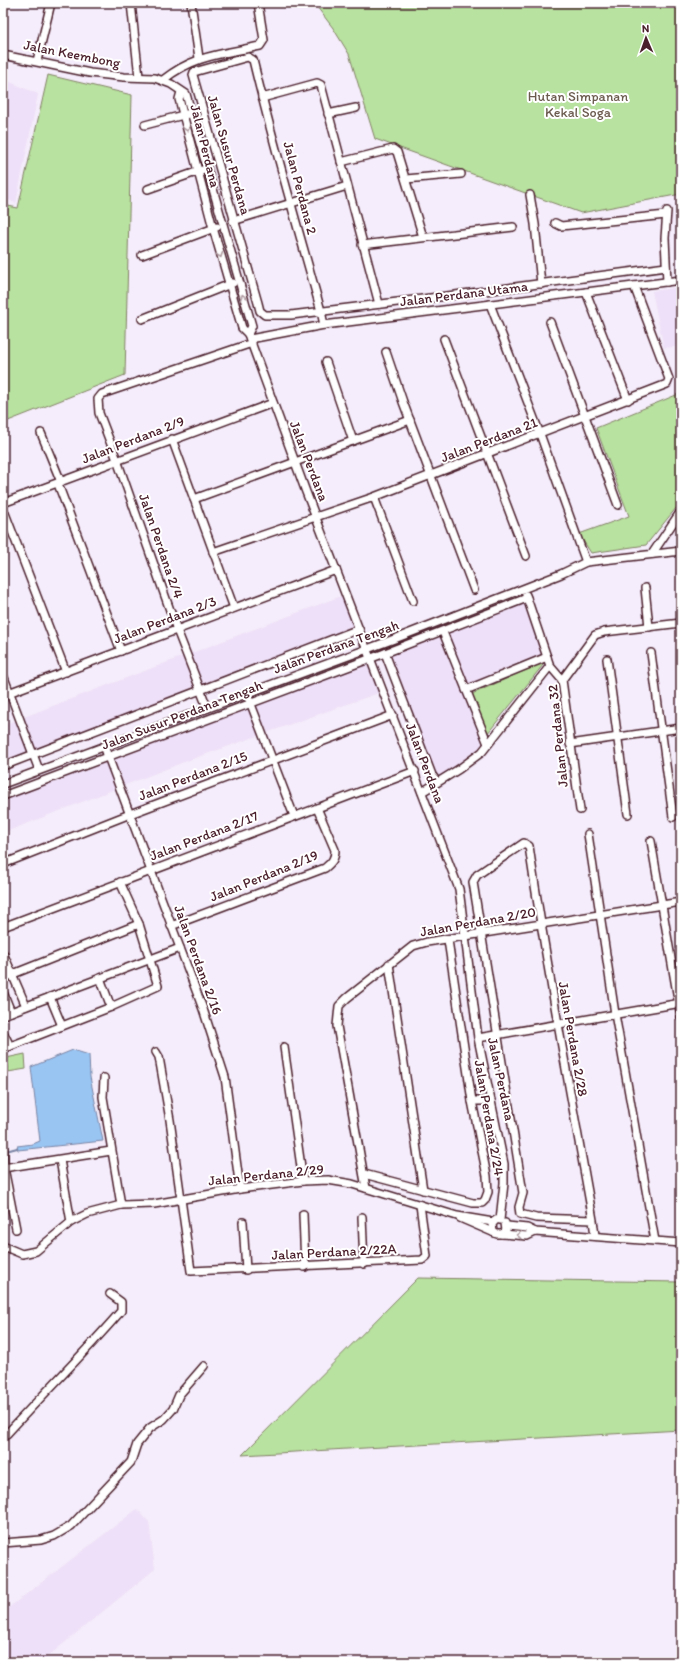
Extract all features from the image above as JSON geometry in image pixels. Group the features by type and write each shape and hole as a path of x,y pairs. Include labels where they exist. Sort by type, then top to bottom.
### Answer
{"street":[{"path":"37,61 51,3 47,3"},
{"path":"130,3 139,77"},
{"path":"191,3 199,58"},
{"path":"163,80 175,70 199,58 260,46 264,40 258,3"},
{"name":"Jalan Keembong","path":"3,55 37,61 90,74 163,80 181,92"},
{"name":"Jalan Susur Perdana","path":"251,58 248,57 193,73 233,221 260,311 265,315 271,316 320,312"},
{"name":"Jalan Perdana 2","path":"251,58 324,325"},
{"path":"262,98 319,83 321,85 362,245 379,304"},
{"name":"Jalan Perdana","path":"250,339 252,326 222,225 192,112 186,94 181,92 179,99 212,228 242,328 250,339 316,518 366,649 394,715 459,889 478,1038 504,1164 504,1183 497,1221"},
{"path":"328,114 356,108"},
{"path":"145,125 192,112"},
{"path":"341,162 393,149 397,152 423,237"},
{"path":"148,189 207,168"},
{"path":"406,179 461,174"},
{"path":"233,221 347,186"},
{"path":"530,195 542,284"},
{"path":"555,223 561,226 666,213 667,282"},
{"path":"142,255 222,225"},
{"path":"362,245 513,227"},
{"path":"320,312 666,267"},
{"name":"Jalan Perdana Utama","path":"250,339 324,325 681,280"},
{"path":"142,319 238,282"},
{"name":"Jalan Perdana 21","path":"213,552 316,518 431,476 628,400 669,382 634,286"},
{"path":"586,292 628,400"},
{"path":"490,304 540,434 586,562"},
{"path":"550,322 618,505"},
{"name":"Jalan Perdana 2/4","path":"207,707 177,630 97,405 98,398 102,394 250,339"},
{"path":"444,339 526,556"},
{"path":"386,352 474,590"},
{"path":"326,362 353,441"},
{"name":"Jalan Perdana 2/9","path":"3,503 172,439 273,403"},
{"path":"194,499 410,420"},
{"path":"41,433 121,651"},
{"path":"172,439 234,608"},
{"path":"374,497 413,601"},
{"path":"3,503 66,672"},
{"path":"652,554 681,511"},
{"name":"Jalan Perdana Tengah","path":"3,784 366,649 523,589 586,562 681,551"},
{"name":"Jalan Perdana 2/3","path":"6,694 336,570"},
{"path":"645,588 649,627"},
{"path":"523,589 550,666 562,680"},
{"name":"Jalan Susur Perdana Tengah","path":"3,796 251,702 443,632 527,598"},
{"name":"Jalan Perdana 32","path":"580,810 562,680 595,635 681,623"},
{"name":"Jalan Susur Perdana Tengah","path":"3,766 359,629"},
{"path":"443,632 488,744"},
{"path":"385,653 432,775 437,782"},
{"path":"651,653 674,817"},
{"path":"466,690 547,657"},
{"path":"607,659 628,814"},
{"path":"422,792 472,760 488,744 550,666"},
{"path":"3,675 6,694 39,770"},
{"path":"247,693 294,816"},
{"name":"Jalan Perdana 2/15","path":"3,864 130,814 394,715"},
{"path":"570,744 681,728"},
{"name":"Jalan Perdana 2/16","path":"104,746 203,1009 225,1077 240,1189"},
{"name":"Jalan Perdana 2/17","path":"3,928 150,870 415,771"},
{"name":"Jalan Perdana 2/19","path":"171,926 325,868 335,857 335,850 317,808"},
{"path":"588,834 615,1011 655,1240"},
{"path":"651,841 681,1017"},
{"name":"Jalan Perdana 2/28","path":"481,934 473,886 474,879 477,875 521,843 526,843 529,846 540,924 595,1236"},
{"path":"3,1032 7,1047 111,1007 158,986 151,958 139,924 120,882"},
{"name":"Jalan Perdana 2/20","path":"366,1188 337,1026 339,1006 347,998 413,946 427,942 448,940 681,902"},
{"path":"3,978 139,924"},
{"path":"481,934 496,1034 523,1193 519,1207 520,1214 536,1218 593,1220"},
{"name":"Jalan Perdana 2/24","path":"364,1174 473,1203 482,1203 488,1192 487,1176 472,1101 448,940"},
{"path":"3,1015 180,948"},
{"path":"3,953 26,1006"},
{"path":"389,964 423,1190"},
{"path":"100,978 111,1007"},
{"path":"3,992 11,1012"},
{"path":"50,997 62,1026"},
{"path":"478,1038 557,1024 615,1011 680,1004"},
{"path":"284,1047 303,1181"},
{"path":"156,1052 159,1057 182,1199"},
{"path":"104,1078 103,1097 121,1205"},
{"path":"472,1101 491,1102"},
{"path":"3,1141 4,1168 16,1229"},
{"path":"4,1168 111,1151"},
{"path":"60,1160 70,1222"},
{"name":"Jalan Perdana 2/29","path":"3,1246 22,1254 36,1252 70,1222 87,1214 121,1205 139,1206 240,1189 303,1181 328,1180 366,1188 457,1216"},
{"name":"Jalan Perdana 2/22A","path":"182,1199 190,1271 246,1270 418,1261 426,1258 420,1205"},
{"path":"303,1214 305,1267"},
{"path":"457,1216 504,1222 507,1226 527,1228 535,1232 681,1243"},
{"path":"457,1216 497,1234 527,1236 535,1232"},
{"path":"362,1217 364,1264"},
{"path":"493,1232 491,1227 497,1221"},
{"path":"242,1222 246,1270"},
{"path":"502,1234 506,1231 507,1226"},
{"path":"3,1438 36,1401 76,1362 121,1311 121,1302 110,1294"},
{"path":"3,1543 41,1540 60,1533 71,1526 131,1462 137,1444 150,1428 164,1419 173,1409 179,1395 204,1366"}],"shaded area":[{"path":"3,79 38,94 16,203 3,198"},
{"path":"681,287 681,346 664,348 652,291"},
{"path":"349,593 363,630 3,769 3,725"},
{"path":"528,595 549,658 470,691 491,743 437,786 382,652"},
{"path":"373,655 387,690 184,762 3,833 3,794"},
{"path":"137,1509 149,1522 155,1569 41,1662 3,1662 3,1612"}],"green space":[{"name":"Hutan Simpanan Kekal Soga","path":"314,3 681,3 681,194 581,213 375,139 349,54 333,28"},
{"path":"48,75 132,95 125,375 3,423 3,205 18,208"},
{"path":"681,393 681,502 646,545 591,553 579,534 629,516 596,428"},
{"path":"542,663 543,665 487,734 472,694"},
{"path":"25,1054 26,1069 8,1072 6,1058"},
{"path":"418,1278 681,1282 681,1430 242,1455"}],"water":[{"path":"73,1050 89,1055 90,1077 103,1141 18,1150 17,1146 33,1144 40,1141 31,1067"}],"waterway":[{"path":"6,1151 17,1148"}]}
